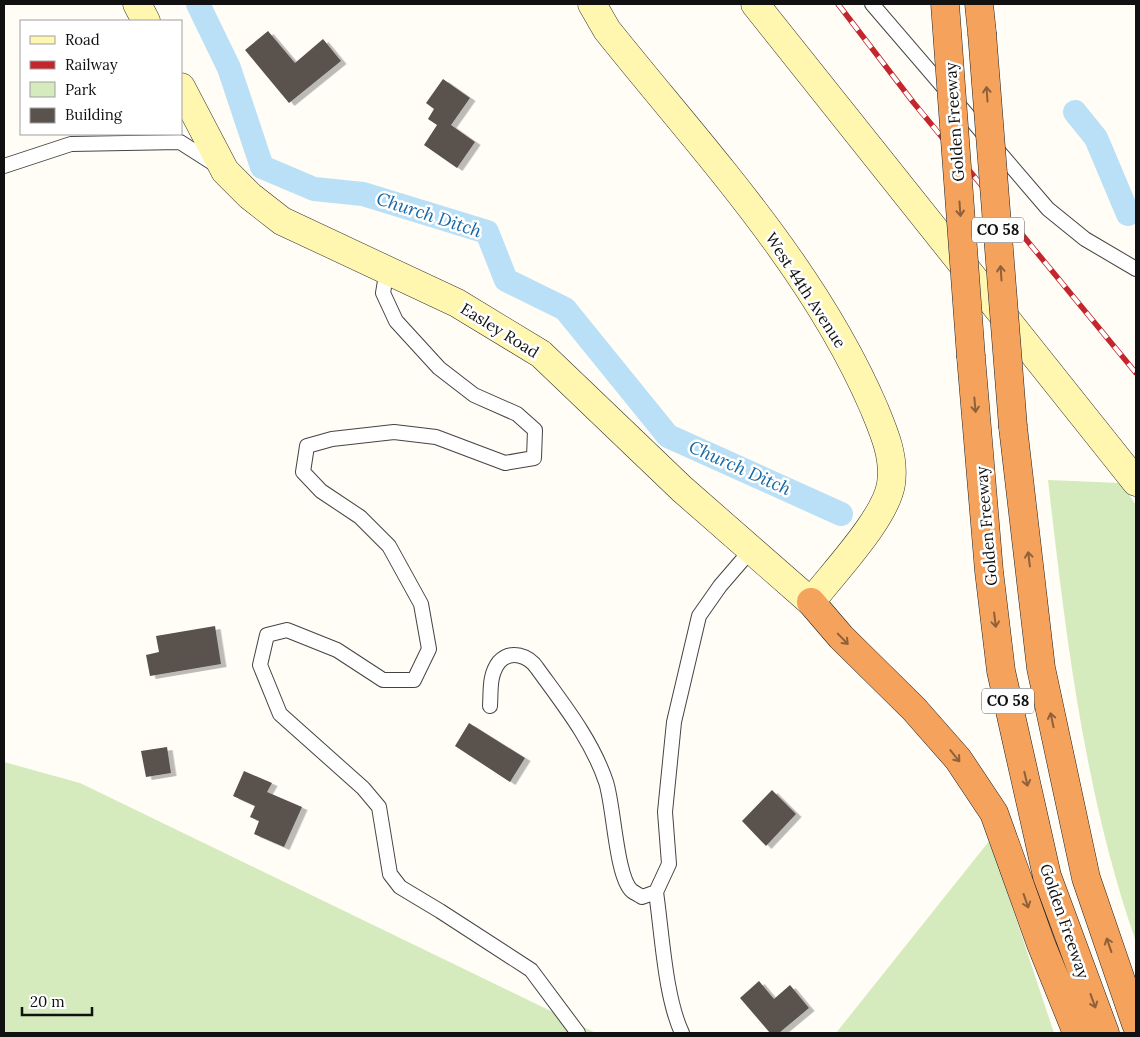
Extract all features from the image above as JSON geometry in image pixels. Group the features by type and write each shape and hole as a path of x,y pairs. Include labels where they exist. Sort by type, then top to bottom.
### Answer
{"highway":[{"name":"Golden Freeway","path":"945,4 971,357 989,571 1001,670 1048,876 1104,1033"},
{"name":"Golden Freeway","path":"979,4 1013,427 1042,668 1086,878 1136,1024"},
{"path":"811,602 841,637 914,709 958,760 994,813 1041,944 1077,1033"}],"street":[{"path":"137,4 145,20"},
{"name":"West 44th Avenue","path":"592,4 607,30 728,178 790,262 842,342 884,432 892,458 891,485 879,515 811,602"},
{"path":"756,4 1136,482"},
{"name":"Easley Road","path":"182,90 225,171 250,196 282,221 387,268 457,303 541,354 682,489 811,602"}],"lane":[{"path":"872,4 1048,209 1085,239 1136,269"},
{"path":"4,166 71,144 180,142 225,171"},
{"path":"387,268 383,293 396,322 438,368 474,395 517,414 535,430 534,458 505,463 436,437 394,432 332,439 307,446 303,472 321,491 360,517 389,546 421,604 429,649 414,680 383,680 337,650 287,630 267,635 260,665 280,714 363,788 379,807 390,874 400,887 531,970 578,1033"},
{"path":"682,1033 678,1025 669,983 656,892 669,864 665,812 674,722 699,616 720,586 751,550"},
{"path":"490,706 491,681 494,668 503,658 517,655 532,660 583,732 598,762 606,782 622,871 631,890 642,897 656,892"}],"green space":[{"path":"1048,480 1121,483 1136,505 1136,942 1118,886 1103,829 1079,714"},
{"path":"4,762 80,783 596,1033 4,1033"},
{"path":"990,840 1054,1033 836,1033"}],"building":[{"path":"268,31 295,63 323,39 341,61 289,103 245,50"},
{"path":"443,79 470,98 451,125 475,142 457,168 424,145 437,125 428,119 434,109 426,103"},
{"path":"215,626 221,664 150,676 146,655 159,652 156,636"},
{"path":"469,723 525,758 510,782 455,746"},
{"path":"167,747 171,773 146,777 141,751"},
{"path":"244,771 272,783 267,792 302,807 284,847 254,834 259,821 250,817 255,806 233,796"},
{"path":"772,790 796,814 766,846 742,821"},
{"path":"759,981 774,999 790,985 809,1008 779,1033 770,1033 740,998"}],"waterway":[{"name":"Church Ditch","path":"198,4 229,68 262,167 314,189 363,194 487,232 506,280 565,309 668,436 841,514"},
{"path":"1075,112 1096,138 1128,214"}],"railway":[{"path":"838,4 913,102 1136,373"}]}
